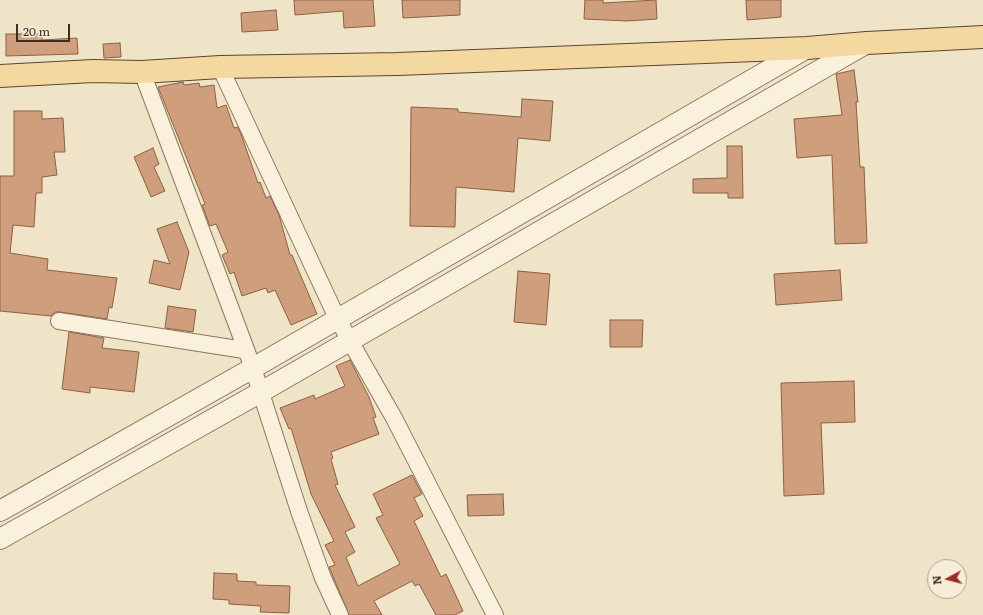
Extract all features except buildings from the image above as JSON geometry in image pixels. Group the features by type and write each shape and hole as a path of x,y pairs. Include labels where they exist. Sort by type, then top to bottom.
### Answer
{"main road":[{"path":"0,76 94,71 142,72 220,67 398,64 807,48 867,43 983,37"}],"street":[{"path":"0,539 261,392 867,43"},
{"path":"0,511 253,368 337,318 807,48"},
{"path":"220,67 337,318 394,418 495,615"},
{"path":"142,72 244,350 253,368 299,511 323,578 340,615"},
{"path":"59,321 244,350"}]}
